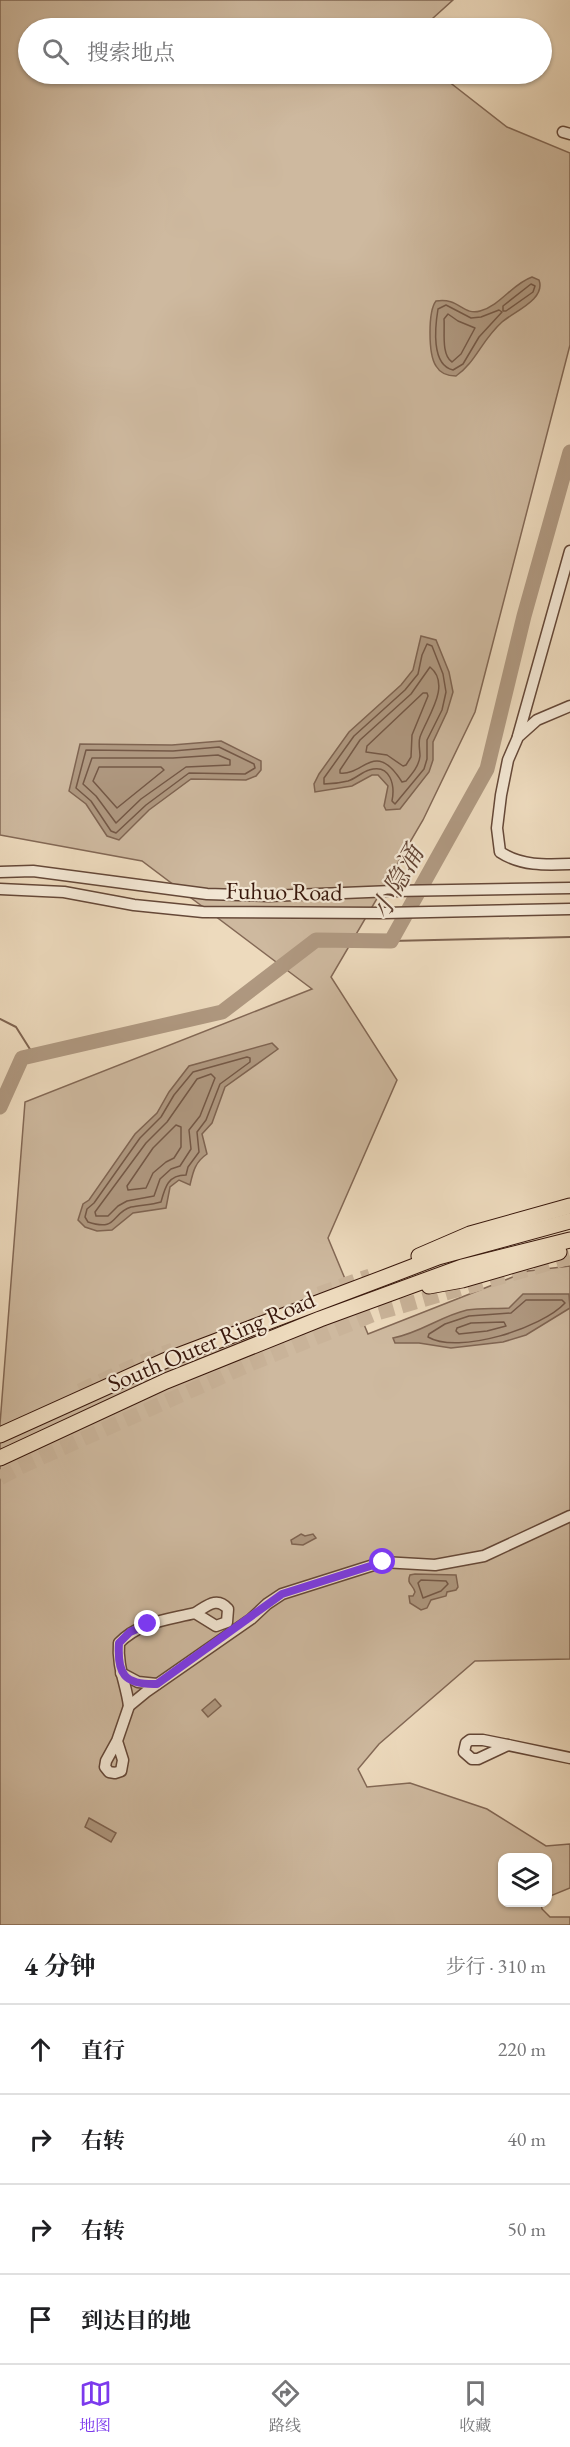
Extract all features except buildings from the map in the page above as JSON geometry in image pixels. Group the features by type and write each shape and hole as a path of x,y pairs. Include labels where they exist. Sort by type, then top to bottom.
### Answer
{"highway":[{"path":"386,1277 427,1251 470,1234 570,1206"},
{"name":"South Outer Ring Road","path":"2,1434 164,1361 438,1257 570,1221"},
{"name":"South Outer Ring Road","path":"6,1455 166,1381 390,1293 442,1274 570,1240"},
{"path":"390,1293 462,1280 570,1249"}],"street":[{"path":"570,550 518,737 508,760 497,828 500,852 511,859 538,865 570,864"},
{"path":"518,737 537,720 570,706"},
{"name":"Fuhuo Road","path":"0,872 33,871 207,894 269,896 570,888"},
{"name":"Fuhuo Road","path":"0,889 64,892 134,904 203,912 384,913 570,909"},
{"path":"129,1706 282,1594 383,1562 435,1565 484,1556 570,1516"},
{"path":"117,1741 129,1706 118,1661 119,1643 130,1632 148,1624 194,1614"},
{"path":"121,1673 138,1682 157,1684"},
{"path":"508,1745 570,1758"}],"shaded area":[{"path":"0,0 453,0 433,18 18,18 18,84 452,84 507,127 570,153 570,345 475,712 423,820 331,977 397,1080 328,1238 368,1334 528,1271 570,1266 570,1659 475,1661 379,1744 358,1769 367,1787 410,1783 487,1809 546,1846 570,1844 570,1888 552,1895 552,1853 498,1853 498,1907 542,1907 550,1917 570,1917 570,1925 0,1925 0,1424 25,1102 312,989 142,861 0,835"}],"water":[{"path":"532,277 539,280 540,287 534,299 502,322 469,364 456,376 440,371 433,360 430,343 430,323 436,301 444,300 469,311 480,311 494,304 518,284"},
{"path":"421,636 436,640 449,672 453,692 447,712 433,742 433,760 429,772 400,809 386,810 384,806 388,786 378,775 372,775 352,786 315,792 314,784 319,774 349,732 401,685 413,670"},
{"path":"221,741 261,761 261,770 256,776 246,780 191,779 149,810 119,840 107,836 86,804 69,791 80,744 172,745"},
{"path":"272,1043 278,1049 225,1087 212,1123 202,1134 207,1154 197,1164 190,1185 179,1180 170,1187 166,1208 133,1213 112,1230 97,1231 85,1227 78,1220 83,1204 89,1200 135,1134 157,1113 169,1092 189,1066"},
{"path":"523,1294 569,1294 570,1308 526,1335 503,1342 451,1348 419,1343 395,1343 393,1338 467,1310 509,1308"},
{"path":"301,1534 305,1536 313,1534 316,1538 303,1545 292,1544 291,1540"},
{"path":"410,1575 456,1575 458,1587 456,1590 447,1592 446,1596 431,1600 427,1608 421,1610 410,1603 409,1596 413,1596 415,1592 409,1578"},
{"path":"215,1699 221,1706 208,1717 202,1710"},
{"path":"89,1818 116,1833 111,1842 85,1827"}],"waterway":[{"name":"小隐涌","path":"0,1107 22,1058 222,1012 316,940 391,941 487,769 524,616 570,452"},
{"path":"391,941 570,937"},
{"path":"0,1019 16,1027 33,1054"}],"tunnel":[{"path":"0,1478 250,1364 377,1313 570,1257"},
{"path":"319,1294 370,1276"},
{"path":"80,1391 173,1350"}],"route":[{"path":"148,1624 130,1632 119,1643 118,1661 121,1673 129,1679 148,1685 157,1684 251,1619 282,1594 383,1562"}]}
